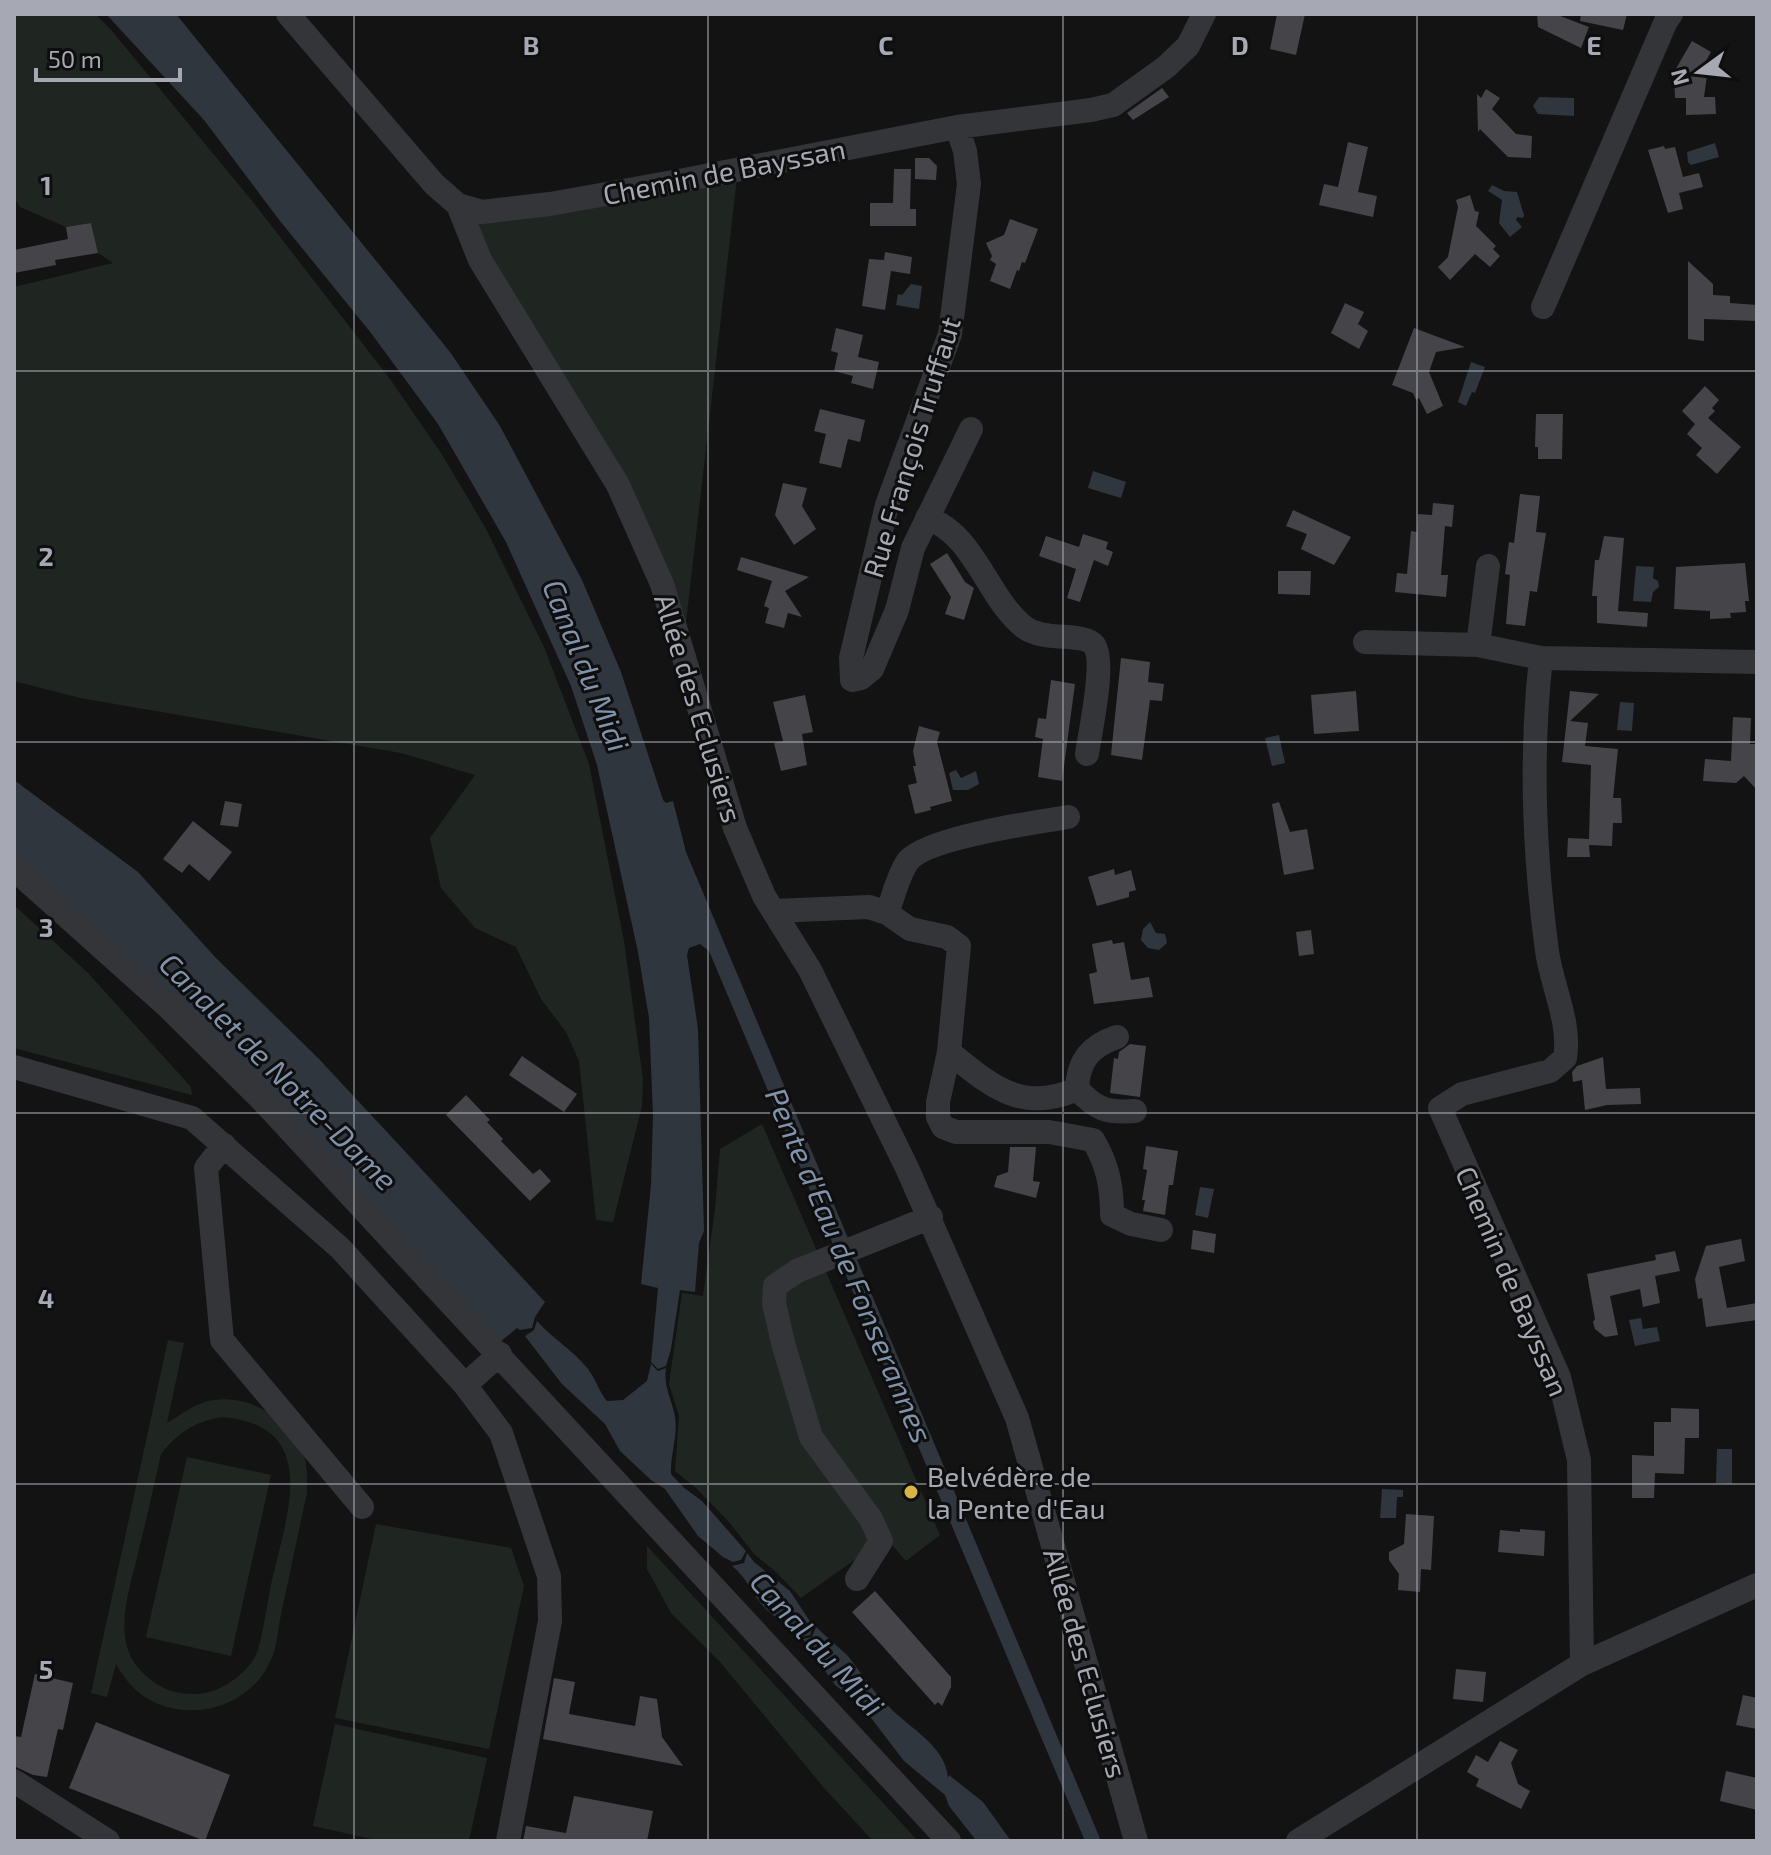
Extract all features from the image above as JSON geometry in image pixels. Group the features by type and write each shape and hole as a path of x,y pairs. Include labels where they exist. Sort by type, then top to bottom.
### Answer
{"street":[{"path":"288,14 434,184 458,205"},
{"name":"Chemin de Bayssan","path":"458,205 482,212 550,204 957,127 1113,105 1166,67 1188,46 1204,14"},
{"path":"1543,307 1671,14"},
{"name":"Rue François Truffaut","path":"957,127 965,151 969,184 950,334 887,505 851,658 852,680 861,678 872,669 897,610 913,548 971,429"},
{"name":"Allée des Eclusiers","path":"458,205 480,260 618,485 662,584 735,828 764,896 810,970 931,1217 1017,1418 1136,1841"},
{"name":"Rue François Truffaut","path":"927,518 939,522 958,539 1003,604 1025,627 1041,636 1087,639 1095,646 1099,662 1087,754"},
{"path":"1478,645 1488,566"},
{"path":"1365,642 1478,645 1541,658 1757,662"},
{"name":"Chemin de Bayssan","path":"1541,658 1534,721 1538,865 1548,954 1568,1040 1565,1058 1550,1071 1462,1094 1440,1108 1559,1377 1579,1460 1582,1664"},
{"path":"887,913 909,860 929,848 1000,827 1068,817"},
{"path":"14,869 167,1006 261,1099 949,1841"},
{"path":"774,911 869,907 887,913 910,929 947,937 959,946 949,1052 938,1102 938,1117 943,1127 956,1132 1049,1132 1093,1140 1105,1160 1112,1190 1112,1215 1131,1224 1161,1230"},
{"path":"1117,1037 1100,1043 1087,1057 1078,1073 1077,1089 1090,1103 1111,1113 1135,1111"},
{"path":"949,1052 998,1090 1026,1098 1057,1098 1077,1089"},
{"path":"14,1067 192,1118 340,1248 465,1385 501,1433 549,1576 551,1597 550,1621 508,1841"},
{"path":"224,1145 206,1168 222,1340 362,1507"},
{"path":"857,1579 881,1541 871,1519 811,1437 774,1303 775,1286 797,1271 931,1217"},
{"path":"465,1385 500,1354"},
{"path":"1298,1841 1582,1664 1757,1585"},
{"path":"14,1781 108,1841"}],"shaded area":[{"path":"14,14 95,14 112,31 253,202 390,379 441,453 485,527 544,647 589,764 624,941 643,1080 642,1106 613,1222 596,1220 579,1061 566,1032 541,999 516,947 475,928 441,888 430,838 475,775 401,753 80,698 14,681 14,287 113,263 98,253 91,223 66,227 20,207 14,198"},
{"path":"738,169 684,640 662,584 458,205"},
{"path":"14,905 88,973 191,1087 192,1095 14,1048"},
{"path":"762,1124 940,1535 906,1561 891,1544 881,1541 801,1598 754,1554 696,1488 675,1471 679,1416 669,1384 682,1293 703,1296 720,1149"},
{"path":"168,1340 184,1343 167,1423 205,1402 219,1399 248,1403 285,1426 304,1455 307,1493 274,1651 255,1684 234,1700 210,1708 184,1710 152,1701 128,1682 116,1664 107,1697 91,1693","holes":["221,1417 253,1423 274,1436 285,1455 290,1477 285,1528 258,1651 244,1671 221,1688 195,1694 174,1692 151,1680 134,1662 124,1632 127,1599 161,1454 180,1434 203,1422"]},
{"path":"187,1457 271,1475 231,1656 146,1637"},
{"path":"376,1524 511,1548 524,1586 489,1749 335,1718"},
{"path":"647,1546 918,1841 873,1841 825,1789 720,1662 671,1613 647,1569"},
{"path":"335,1724 487,1758 469,1841 381,1841 313,1826"}],"water":[{"path":"106,14 176,14 450,352 500,426 582,580 621,672 663,800 666,803 673,801 686,852 1101,1841 1085,1841 709,951 700,944 689,948 687,955 698,1029 704,1231 699,1243 695,1292 680,1290 666,1366 658,1369 651,1362 658,1288 641,1284 651,1185 653,1115 649,1018 638,952 597,765 571,686 506,542 438,424 371,333 280,221 204,120"},
{"path":"1539,97 1574,98 1574,116 1538,114 1533,106"},
{"path":"1715,143 1719,157 1691,165 1688,162 1687,152"},
{"path":"1492,185 1504,191 1517,192 1524,215 1523,218 1517,217 1522,227 1510,237 1499,223 1502,200 1488,191"},
{"path":"911,284 922,286 919,309 896,305 898,294 902,295"},
{"path":"1471,362 1485,367 1466,406 1458,402"},
{"path":"1093,471 1126,482 1121,498 1088,488"},
{"path":"1636,566 1654,567 1653,578 1658,581 1659,587 1653,592 1651,602 1633,601"},
{"path":"1620,702 1634,703 1632,731 1617,730"},
{"path":"1279,735 1285,763 1272,766 1265,738"},
{"path":"956,770 961,778 976,771 979,784 968,790 953,790 949,773"},
{"name":"Canalet de Notre-Dame","path":"14,780 138,872 216,958 319,1059 545,1302 532,1328 517,1328 500,1342 14,858"},
{"path":"1150,922 1156,933 1165,934 1167,943 1159,950 1148,948 1141,940 1143,929"},
{"path":"1200,1187 1214,1189 1208,1218 1195,1215"},
{"path":"1641,1318 1643,1329 1657,1327 1660,1341 1635,1346 1629,1320"},
{"path":"537,1321 582,1362 607,1401 623,1400 647,1381 651,1364 658,1371 666,1368 676,1424 671,1474 702,1501 746,1551 741,1560 733,1562 723,1557 698,1536 665,1489 620,1451 605,1424 562,1384 525,1336 534,1330"},
{"path":"1717,1449 1732,1449 1732,1484 1716,1483"},
{"path":"1382,1489 1403,1490 1403,1497 1397,1497 1396,1518 1380,1518"},
{"path":"747,1553 790,1591 813,1626 810,1635 801,1637 760,1603 732,1566 744,1563"},
{"name":"Canal du Midi","path":"816,1627 848,1656 881,1700 878,1709 869,1711 835,1685 803,1639 812,1637"},
{"path":"883,1700 932,1745 940,1755 948,1778 949,1775 983,1802 1011,1841 975,1839 949,1806 945,1795 904,1761 868,1714 879,1711"}],"building":[{"path":"1277,14 1305,14 1296,55 1270,49"},
{"path":"1537,14 1555,14 1589,27 1581,48 1538,27"},
{"path":"1581,14 1627,14 1623,30 1580,21"},
{"path":"1692,41 1711,52 1702,68 1707,75 1704,97 1715,97 1716,114 1686,115 1686,98 1675,98 1674,72"},
{"path":"1162,88 1169,97 1133,120 1127,113"},
{"path":"1486,89 1500,98 1492,109 1516,134 1532,136 1531,158 1508,157 1480,129 1478,132 1477,94 1481,98"},
{"path":"1348,142 1368,147 1358,192 1377,196 1373,217 1319,205 1324,184 1338,187"},
{"path":"1664,146 1665,149 1675,147 1683,177 1699,173 1703,187 1679,193 1683,209 1668,213 1648,150"},
{"path":"915,158 929,158 937,166 936,180 915,179"},
{"path":"894,169 911,169 910,209 916,209 916,226 870,226 870,203 893,203"},
{"path":"1470,195 1475,211 1479,212 1476,226 1496,246 1493,249 1500,256 1490,267 1475,254 1450,280 1438,267 1448,257 1458,207 1456,200"},
{"path":"1010,219 1038,229 1025,263 1022,262 1017,270 1010,289 990,281 996,264 990,260 992,256 986,243 1004,235"},
{"path":"91,223 98,253 55,260 56,265 14,273 14,250 68,239 66,227"},
{"path":"885,252 912,257 910,274 891,271 885,310 862,306 869,259 884,260"},
{"path":"1688,261 1713,284 1713,295 1730,296 1730,303 1757,305 1757,321 1704,319 1704,341 1688,339"},
{"path":"1345,303 1364,312 1358,324 1368,331 1359,349 1331,333"},
{"path":"836,328 863,335 858,357 879,362 873,389 851,383 853,376 834,371 838,353 831,351"},
{"path":"1414,328 1465,347 1436,352 1429,372 1443,406 1427,414 1413,393 1392,385"},
{"path":"1705,386 1719,400 1708,418 1741,447 1717,474 1696,455 1702,448 1687,434 1695,424 1682,411"},
{"path":"820,409 865,420 860,442 848,439 841,468 819,463 826,434 814,431"},
{"path":"1536,414 1563,414 1562,459 1538,459 1538,447 1535,447"},
{"path":"783,483 807,488 802,506 816,529 794,545 775,515"},
{"path":"1520,494 1540,496 1536,532 1546,533 1537,592 1530,591 1525,626 1506,624 1510,575 1505,574 1509,542 1514,543"},
{"path":"1433,503 1454,505 1452,527 1445,526 1441,575 1448,575 1446,597 1395,592 1397,573 1407,574 1411,531 1417,532 1418,514 1432,515"},
{"path":"1293,510 1351,537 1334,565 1301,549 1307,534 1286,526"},
{"path":"1083,534 1108,542 1106,549 1113,552 1108,566 1094,560 1080,602 1067,598 1076,569 1039,556 1046,536 1079,547"},
{"path":"1604,536 1624,538 1618,611 1648,613 1647,627 1597,623 1597,596 1592,596 1595,560 1599,560"},
{"path":"947,553 965,582 974,588 964,620 945,614 951,597 930,564"},
{"path":"741,557 809,577 785,591 802,617 788,613 784,628 765,623 769,608 764,606 772,581 737,570"},
{"path":"1745,563 1749,601 1745,601 1746,612 1730,613 1731,618 1710,619 1710,611 1674,609 1676,567"},
{"path":"1278,571 1311,571 1310,595 1278,594"},
{"path":"1121,658 1150,662 1148,682 1164,684 1162,701 1150,700 1142,760 1111,755"},
{"path":"1051,680 1075,684 1062,781 1038,777 1043,739 1035,737 1038,718 1046,719"},
{"path":"1356,691 1359,731 1314,734 1311,695"},
{"path":"1570,691 1599,694 1570,721 1588,723 1585,746 1618,749 1613,798 1621,798 1622,823 1613,823 1612,846 1589,845 1590,857 1567,857 1568,838 1589,839 1591,765 1562,762"},
{"path":"805,695 813,732 802,734 807,765 781,771 774,743 783,741 773,702"},
{"path":"1733,717 1751,718 1750,744 1757,744 1757,790 1744,776 1736,783 1703,781 1705,759 1731,761"},
{"path":"919,726 940,732 937,742 952,801 915,814 908,785 917,783 913,751"},
{"path":"225,801 242,804 238,827 220,825"},
{"path":"1279,802 1290,832 1307,829 1314,869 1284,875 1272,804"},
{"path":"193,821 232,852 209,881 189,864 182,873 163,859"},
{"path":"1114,869 1115,875 1131,870 1136,890 1129,892 1129,897 1097,906 1088,877"},
{"path":"1311,930 1314,954 1299,956 1296,932"},
{"path":"1112,940 1113,944 1124,942 1131,980 1149,977 1153,997 1094,1004 1089,974 1097,972 1092,944"},
{"path":"1130,1044 1146,1046 1140,1097 1110,1093 1114,1058 1118,1059 1119,1052"},
{"path":"522,1056 577,1094 564,1112 509,1075"},
{"path":"1603,1057 1606,1089 1640,1088 1641,1104 1607,1105 1585,1110 1582,1080 1573,1082 1572,1072 1577,1066"},
{"path":"466,1095 490,1120 487,1122 503,1139 501,1141 533,1174 540,1169 551,1181 530,1201 446,1115"},
{"path":"1146,1146 1178,1151 1165,1215 1143,1211"},
{"path":"1010,1147 1036,1147 1033,1181 1040,1182 1036,1198 994,1187 997,1176 1008,1172"},
{"path":"1193,1230 1216,1234 1214,1253 1191,1249"},
{"path":"1741,1239 1745,1261 1719,1267 1727,1308 1757,1303 1757,1320 1706,1327 1702,1298 1698,1299 1695,1279 1706,1246"},
{"path":"1675,1251 1680,1271 1655,1276 1660,1303 1643,1307 1640,1289 1610,1296 1618,1335 1605,1337 1595,1329 1587,1274 1656,1260 1655,1255"},
{"path":"1671,1408 1699,1409 1699,1438 1685,1438 1684,1474 1655,1473 1654,1498 1632,1498 1632,1455 1654,1456 1654,1422 1671,1422"},
{"path":"1406,1514 1434,1516 1431,1570 1421,1569 1420,1592 1398,1590 1399,1574 1389,1560 1389,1552 1404,1544"},
{"path":"1520,1529 1545,1531 1544,1556 1498,1552 1500,1530 1520,1532"},
{"path":"875,1591 951,1677 951,1687 942,1706 938,1702 935,1705 852,1612"},
{"path":"1456,1669 1486,1672 1483,1702 1453,1699"},
{"path":"35,1674 73,1683 63,1730 58,1729 47,1777 33,1775 14,1766 14,1736 21,1737"},
{"path":"554,1678 575,1682 569,1714 635,1726 640,1696 657,1699 662,1737 683,1766 543,1739"},
{"path":"1743,1695 1757,1698 1757,1729 1736,1725"},
{"path":"96,1722 230,1775 205,1841 69,1788"},
{"path":"1500,1741 1518,1750 1511,1763 1518,1784 1530,1791 1521,1809 1476,1786 1479,1779 1467,1772 1476,1755 1488,1762"},
{"path":"1726,1771 1757,1778 1757,1810 1720,1801"},
{"path":"574,1796 653,1811 647,1841 523,1841 526,1826 566,1833"}],"place":[{"name":"Belvédère de la Pente d'Eau","path":"911,1492"}],"water label":[{"name":"Pente d'Eau de Fonserannes","path":"850,1265"}]}
